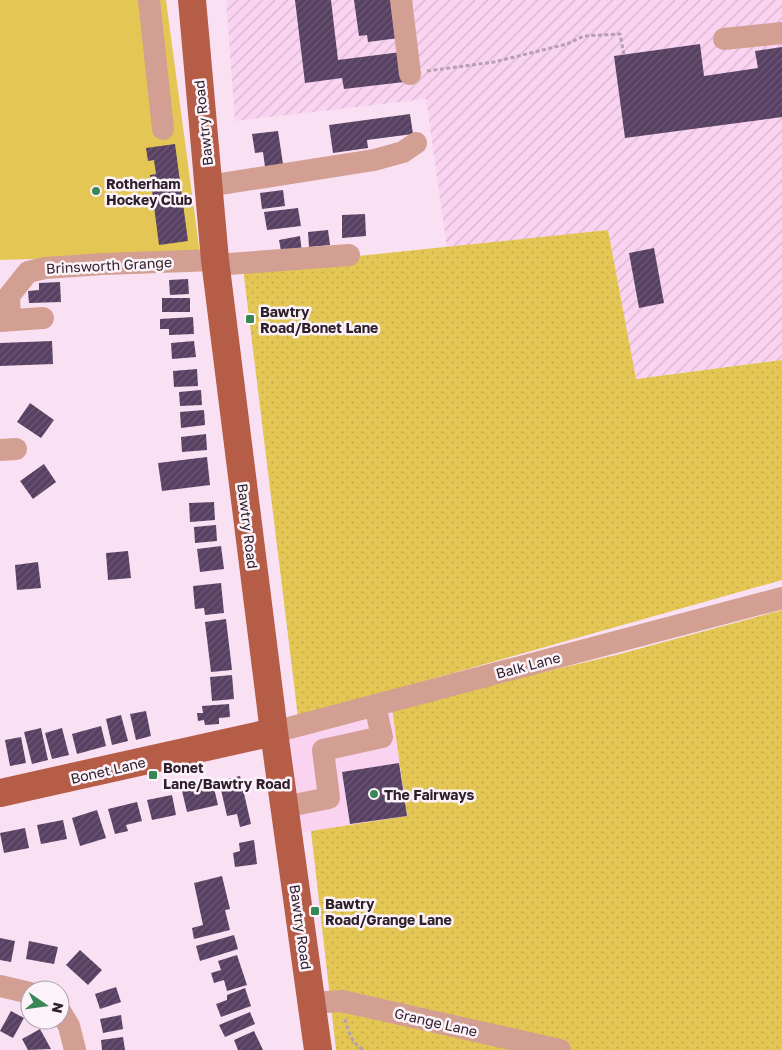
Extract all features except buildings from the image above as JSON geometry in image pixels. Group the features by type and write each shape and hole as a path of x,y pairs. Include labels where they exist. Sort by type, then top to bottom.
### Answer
{"main road":[{"name":"Bawtry Road","path":"192,0 216,262 274,732 318,1050"},
{"name":"Bonet Lane","path":"0,793 274,732"}],"street":[{"path":"150,0 163,129"},
{"path":"401,0 410,74"},
{"path":"724,39 782,33"},
{"path":"208,186 374,160 403,152 416,143"},
{"name":"Brinsworth Grange","path":"5,321 9,296 28,272 45,268 102,264 216,262 349,255"},
{"path":"5,321 43,318"},
{"name":"Balk Lane","path":"274,732 782,598"},
{"path":"284,807 329,798 323,750 382,737 375,705"},
{"path":"0,986 20,991"},
{"name":"Grange Lane","path":"311,1003 342,1001 560,1050"},
{"path":"70,1030 75,1050"}],"path":[{"path":"410,74 494,62 567,44 584,36 620,34 624,55"},
{"path":"342,1001 348,1031 357,1047 364,1050"}],"shaded area":[{"name":"Rotherham Hockey Club","path":"0,0 166,0 200,254 0,260"},
{"path":"226,0 782,0 782,360 635,379 608,230 447,248 426,99 235,121"},
{"path":"608,230 636,379 782,360 782,580 298,717 243,268"},
{"path":"782,610 782,1050 336,1050 311,831 407,816 392,708 616,655"},
{"path":"392,701 407,816 288,836 274,732"}],"place":[{"name":"Rotherham Hockey Club","path":"96,191"},
{"name":"Bawtry Road/Bonet Lane","path":"250,319"},
{"name":"Bonet Lane/Bawtry Road","path":"153,775"},
{"name":"The Fairways","path":"374,794"},
{"name":"Bawtry Road/Grange Lane","path":"315,911"}]}
